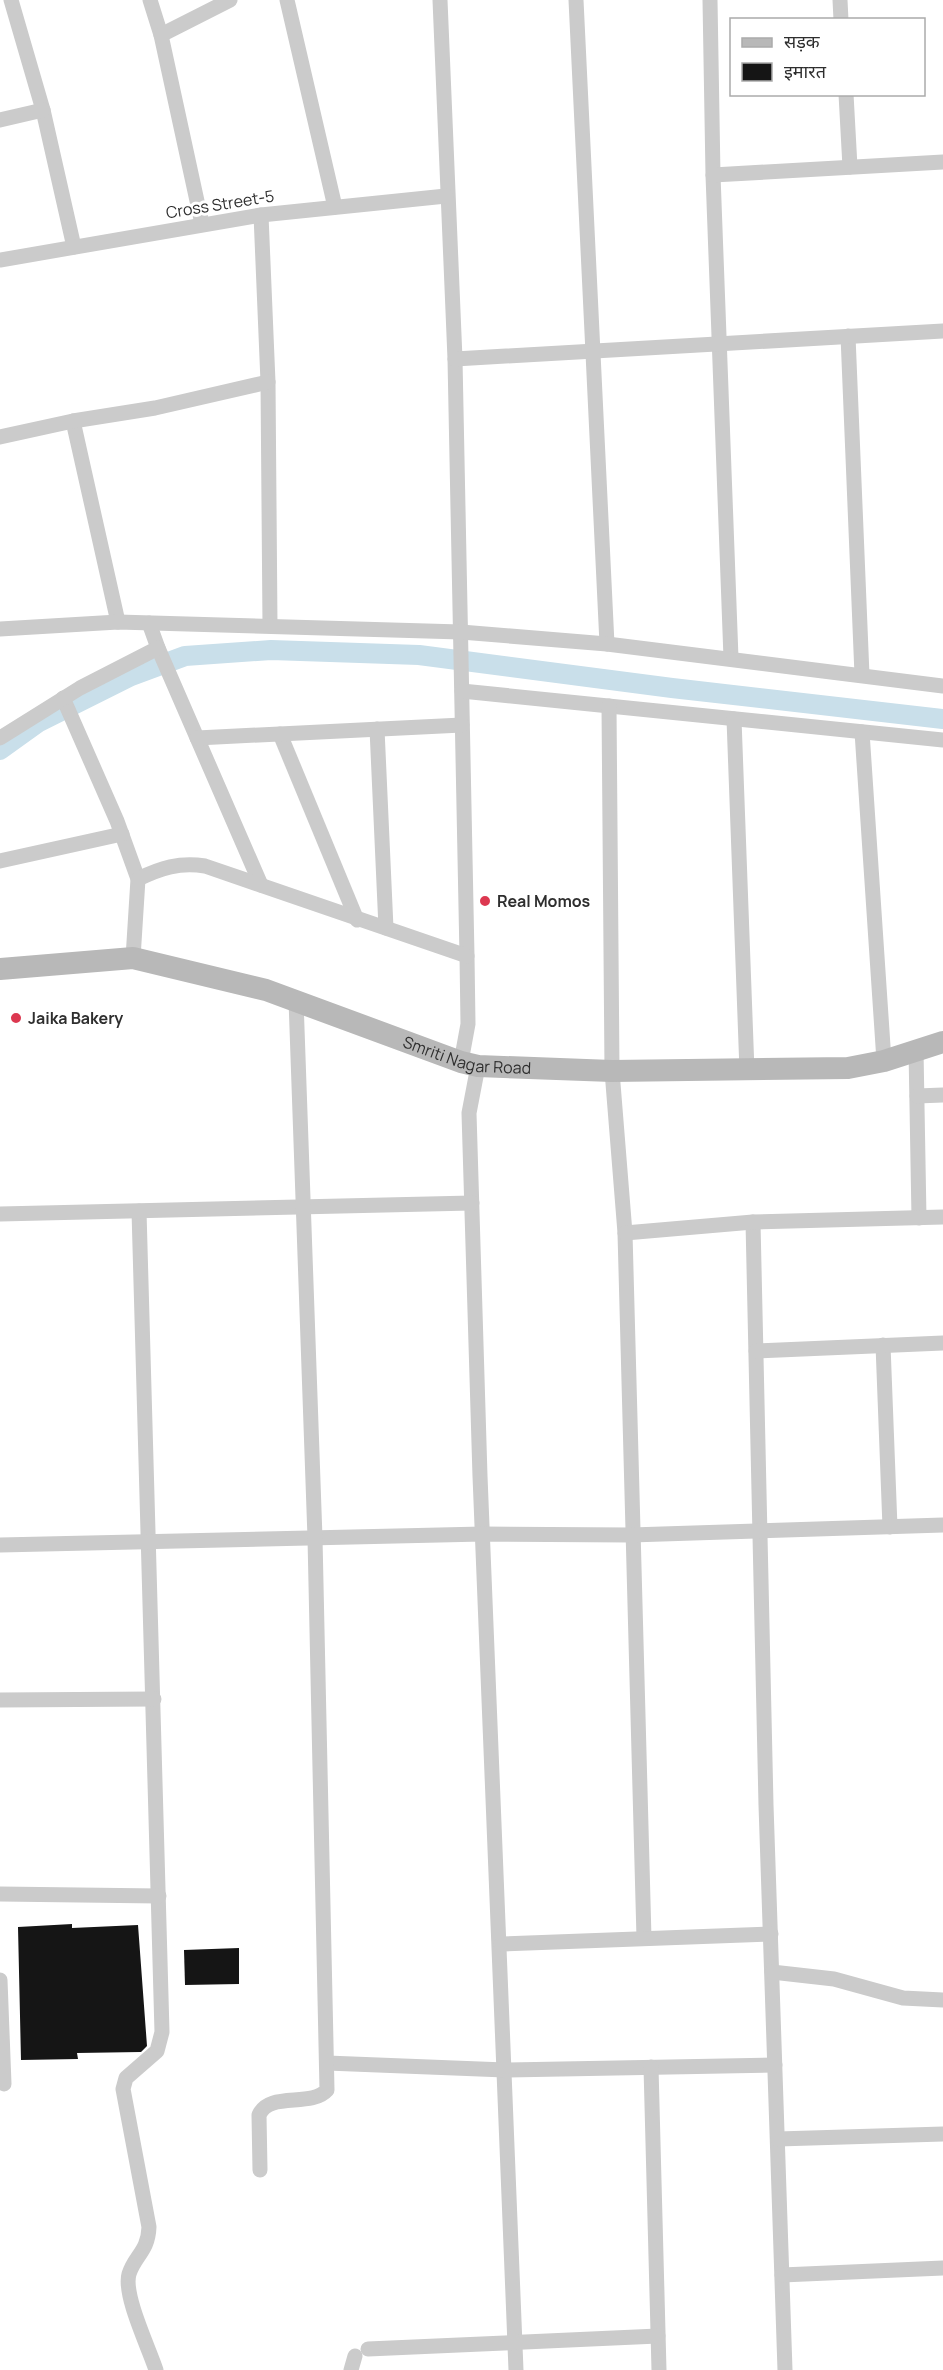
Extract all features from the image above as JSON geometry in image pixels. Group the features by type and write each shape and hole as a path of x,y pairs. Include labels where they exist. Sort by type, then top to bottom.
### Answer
{"main road":[{"name":"Smriti Nagar Road","path":"0,969 133,958 266,990 470,1064 612,1071 848,1068 884,1061 943,1041"}],"street":[{"path":"11,0 43,110 74,247"},
{"path":"150,0 161,35 202,224"},
{"path":"161,35 230,0"},
{"path":"287,0 335,207"},
{"path":"440,0 446,196 455,359 472,1203 516,2370"},
{"path":"576,0 607,644"},
{"path":"710,0 713,175 732,658"},
{"path":"840,0 841,18"},
{"path":"846,96 850,167"},
{"path":"0,120 43,110"},
{"path":"713,175 943,162"},
{"name":"Cross Street-5","path":"0,260 261,215 446,196"},
{"path":"261,215 268,382 270,625"},
{"path":"455,359 592,353 943,331"},
{"path":"848,336 862,675"},
{"path":"0,437 73,421 155,408 268,382"},
{"path":"73,421 118,622"},
{"path":"0,629 118,622 461,632 607,644 732,658 943,686"},
{"path":"149,623 261,885"},
{"path":"0,738 63,698 158,648"},
{"path":"462,691 943,740"},
{"path":"63,698 122,834 138,879 133,958"},
{"path":"609,706 612,1071 625,1233 631,1535 644,1938"},
{"path":"734,719 747,1071"},
{"path":"197,738 462,724"},
{"path":"377,729 386,928"},
{"path":"862,732 884,1061"},
{"path":"280,734 357,920"},
{"path":"0,861 122,834"},
{"path":"138,879 161,868 185,863 205,866 467,956"},
{"path":"260,2170 259,2115 261,2110 271,2103 322,2095 327,2090 315,1538 296,1000"},
{"path":"916,1050 920,1218"},
{"path":"917,1096 943,1095"},
{"path":"0,1214 472,1203"},
{"path":"139,1211 162,2032 157,2051 126,2078 123,2089 149,2227 148,2242 129,2274 128,2290 156,2370"},
{"path":"625,1233 753,1221 943,1217"},
{"path":"753,1221 759,1531 785,2370"},
{"path":"756,1351 943,1343"},
{"path":"883,1345 890,1527"},
{"path":"0,1545 483,1534 631,1535 943,1525"},
{"path":"0,1700 154,1700"},
{"path":"0,1894 159,1896"},
{"path":"501,1944 771,1934"},
{"path":"772,1972 834,1979 903,1998 943,2000"},
{"path":"0,1980 4,2084"},
{"path":"327,2063 505,2070 776,2065"},
{"path":"651,2067 659,2370"},
{"path":"778,2139 943,2134"},
{"path":"782,2275 943,2268"},
{"path":"358,2358 515,2341 658,2336"}],"building":[{"path":"72,1924 72,1928 138,1925 147,2046 141,2052 77,2053 78,2059 21,2060 18,1927"},
{"path":"239,1948 239,1984 185,1985 184,1950"}],"waterway":[{"path":"0,750 39,722 131,676 185,656 271,650 419,655 672,688 943,719"}],"place":[{"name":"Real Momos","path":"485,901"},
{"name":"Jaika Bakery","path":"16,1018"}]}
